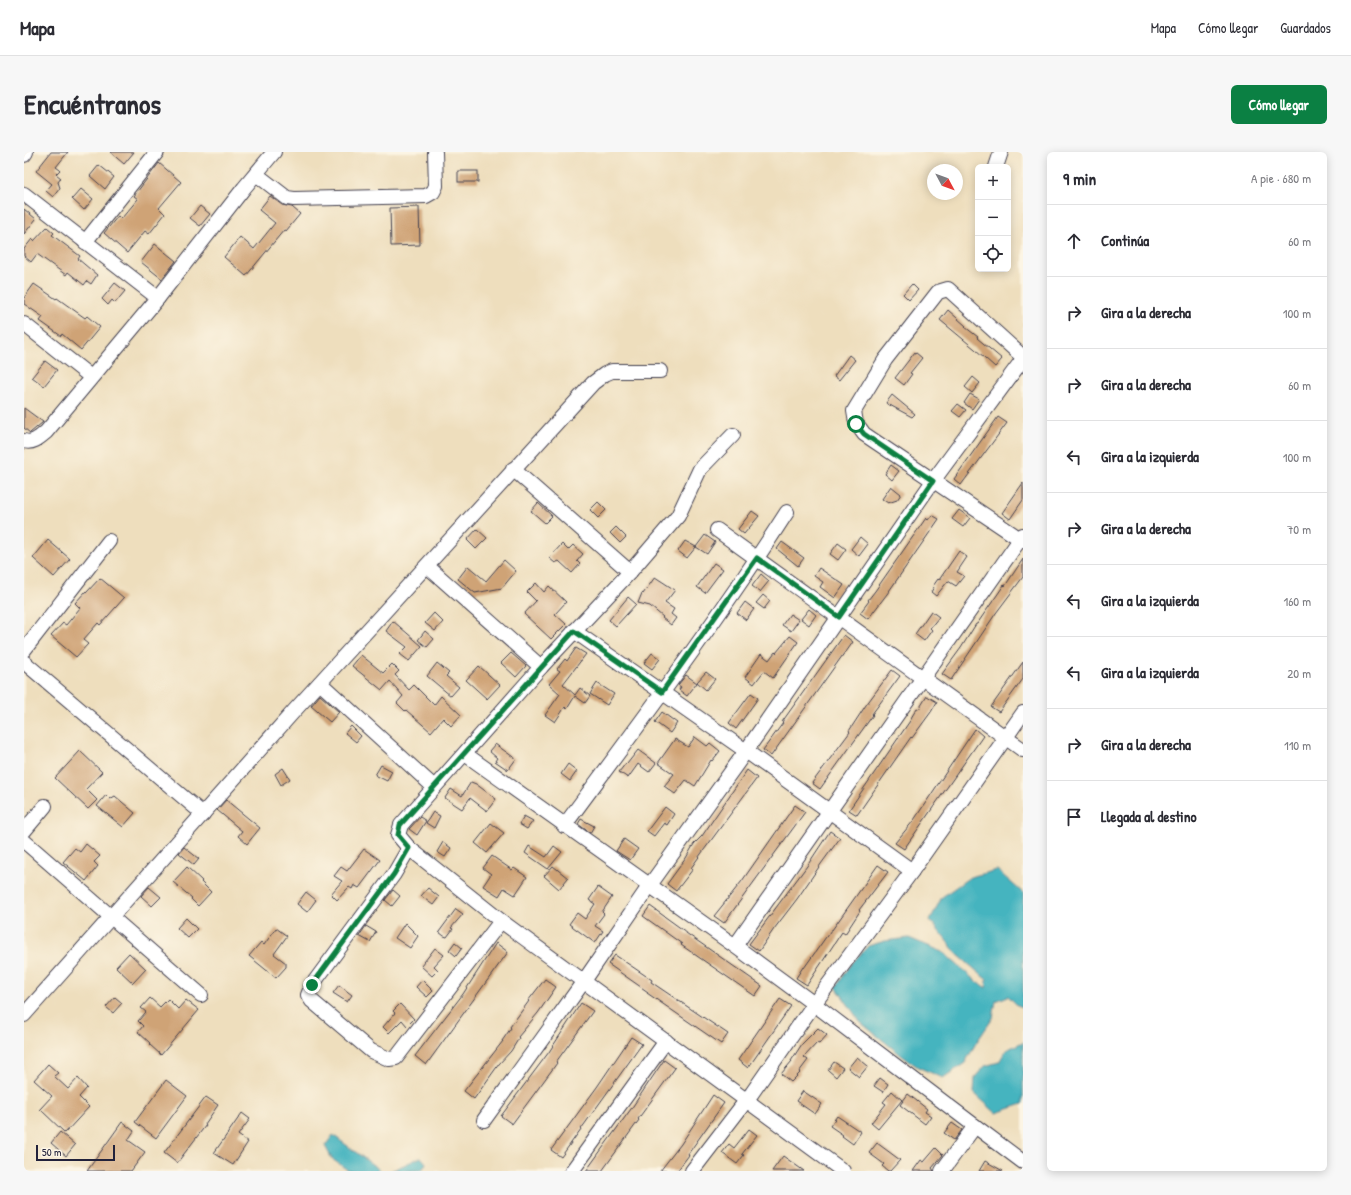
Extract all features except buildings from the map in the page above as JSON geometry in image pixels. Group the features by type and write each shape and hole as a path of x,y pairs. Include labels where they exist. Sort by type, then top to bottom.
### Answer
{"street":[{"path":"85,242 157,152"},
{"path":"31,440 46,432 158,298 274,152"},
{"path":"256,174 287,198 294,199 426,196 433,192 436,186 435,152"},
{"path":"997,164 1001,152"},
{"path":"24,194 158,298"},
{"path":"484,1120 746,751 933,481 1023,358 948,289 938,292 885,360 854,411 856,424 864,434 933,481 1022,539 828,811 735,946"},
{"path":"24,324 91,377"},
{"path":"24,1015 320,683 592,383 612,371 660,371"},
{"path":"733,435 700,468 678,516 630,572 574,631 400,825 398,835 409,848 501,921 746,1099 837,1169"},
{"path":"513,469 630,572"},
{"path":"564,826 662,692 757,558 787,512"},
{"path":"717,530 1023,750"},
{"path":"24,650 109,541"},
{"path":"427,566 542,667"},
{"path":"574,631 746,751 912,871"},
{"path":"24,662 203,814"},
{"path":"320,683 434,787"},
{"path":"692,1171 752,1093 814,1004 912,871 1023,713"},
{"path":"464,754 735,946 1023,1162"},
{"path":"24,831 45,806"},
{"path":"24,841 200,995"},
{"path":"409,848 394,874 312,985 308,995 312,1001 371,1051 389,1059 396,1058 501,921"},
{"path":"572,1171 666,1041"},
{"path":"942,1171 975,1126"}],"water":[{"path":"997,870 1023,893 1023,1007 1017,1005 1008,996 996,1001 993,1018 976,1043 965,1063 943,1078 918,1067 860,1022 836,987 852,963 868,946 885,941 909,938 943,952 986,988 987,980 957,954 930,920 942,897 970,877"},
{"path":"1023,1042 1023,1104 996,1113 974,1093 975,1077 985,1066 999,1062 1006,1050"},
{"path":"333,1135 381,1171 349,1171 332,1159 325,1146"},
{"path":"421,1157 426,1163 422,1170 391,1171"}],"route":[{"path":"312,985 394,874 409,848 398,835 400,825 574,631 662,692 757,558 839,617 933,481 864,434 856,424"}]}
